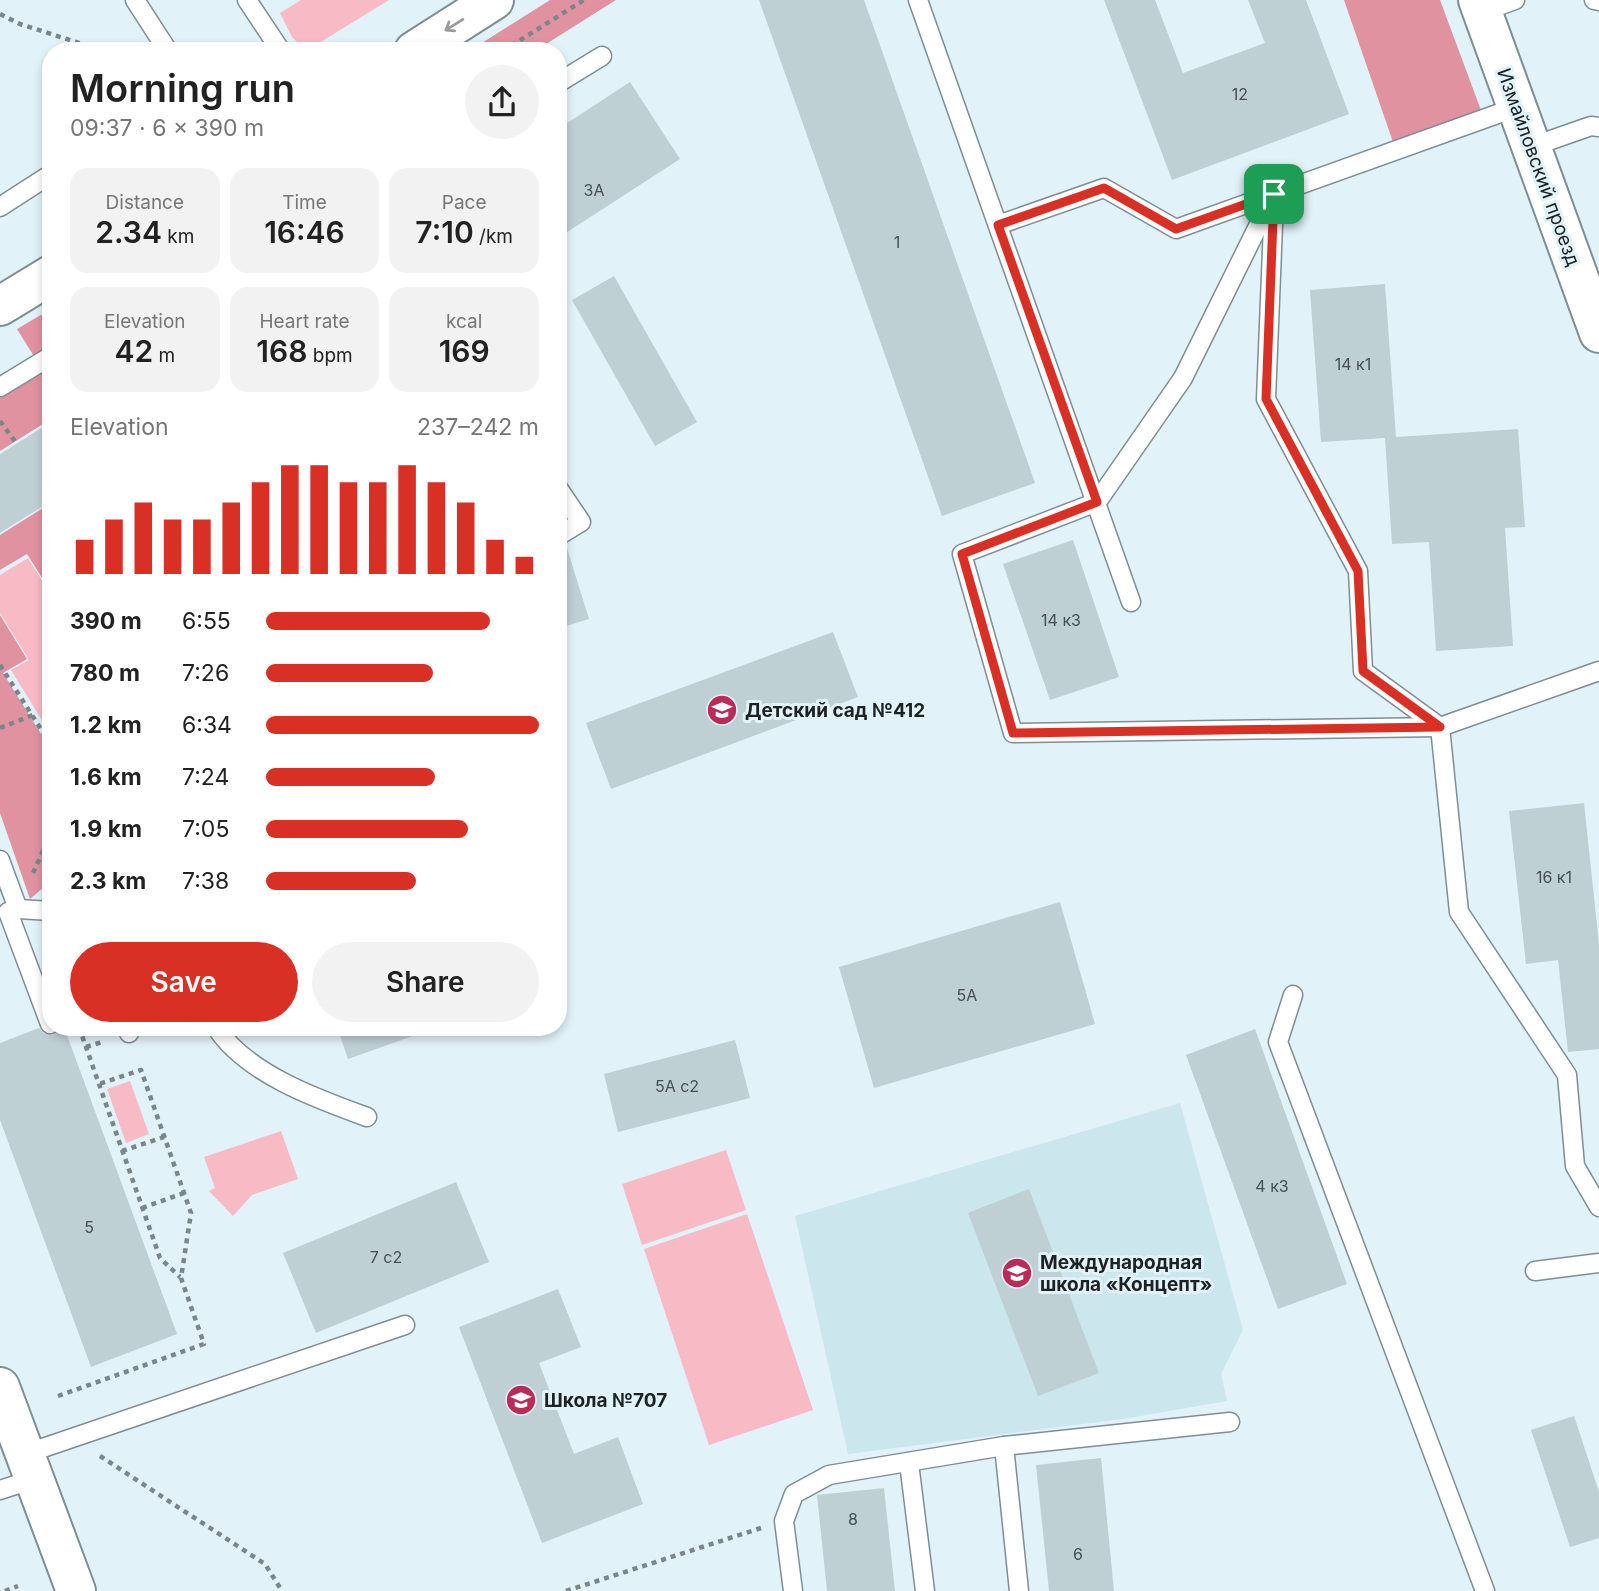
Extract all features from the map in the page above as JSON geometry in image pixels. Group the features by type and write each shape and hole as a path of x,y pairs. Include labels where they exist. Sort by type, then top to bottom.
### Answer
{"street":[{"path":"428,42 494,0"},
{"name":"Измайловский проезд","path":"1492,4 1517,107 1599,333"},
{"path":"0,306 42,280"},
{"path":"0,1387 20,1474 76,1591"}],"lane":[{"path":"135,0 161,42"},
{"path":"247,0 275,42"},
{"path":"918,0 1131,602"},
{"path":"567,78 603,56"},
{"path":"998,225 1104,188 1176,229 1517,107"},
{"path":"1531,146 1591,126 1599,127"},
{"path":"0,207 42,180"},
{"path":"1274,194 1184,378 1097,502 962,554 1013,733 1440,727 1599,671"},
{"path":"1274,194 1266,399 1358,571 1363,671 1440,727 1459,912 1567,1075 1575,1166 1599,1207"},
{"path":"0,387 42,361"},
{"path":"567,501 581,522 567,531"},
{"path":"0,860 9,912 42,1002"},
{"path":"9,912 42,911"},
{"path":"1293,995 1278,1042 1485,1591"},
{"path":"222,1036 227,1045 302,1094 367,1117"},
{"path":"1535,1271 1599,1263"},
{"path":"20,1474 73,1438 405,1325"},
{"path":"793,1591 783,1521 794,1494 829,1475 1004,1446 1230,1422"},
{"path":"1004,1446 1019,1591"},
{"path":"909,1463 925,1591"}],"path":[{"path":"517,42 584,0"},
{"path":"0,14 20,24 76,42"},
{"path":"0,421 17,444"},
{"path":"0,665 42,730"},
{"path":"0,729 33,715"},
{"path":"58,1396 204,1344 181,1278 160,1258 82,1036"},
{"path":"86,1048 92,1045"},
{"path":"99,1084 141,1070 191,1213 181,1278"},
{"path":"122,1151 164,1137"},
{"path":"142,1208 184,1193"},
{"path":"73,1438 265,1564 282,1591"},
{"path":"566,1591 783,1521"},
{"path":"5,1591 18,1587"}],"shaded area":[{"path":"301,0 389,0 321,42 297,42 280,13"},
{"path":"550,0 616,0 549,42 483,42"},
{"path":"1344,0 1440,0 1482,113 1393,142"},
{"path":"42,314 42,354 35,358 17,329"},
{"path":"42,366 42,425 0,451 0,392"},
{"path":"42,509 42,578 27,554 0,570 0,535"},
{"path":"28,558 42,581 42,720 11,670 29,660 0,613 0,575"},
{"path":"0,615 27,659 3,673 42,736 42,889 30,899 0,813"},
{"path":"130,1081 149,1134 126,1143 107,1089"},
{"name":"Международная школа «Концепт»","path":"1180,1103 1243,1330 1221,1374 1227,1401 1123,1419 848,1454 795,1216"},
{"path":"281,1131 298,1179 252,1195 233,1216 209,1191 215,1188 204,1157"},
{"path":"726,1150 746,1210 642,1245 622,1184"},
{"path":"747,1214 813,1410 709,1445 644,1249"}],"building":[{"path":"759,0 864,0 1035,483 942,516"},
{"path":"1104,0 1155,0 1183,73 1265,43 1248,0 1306,0 1349,114 1172,180"},
{"path":"630,82 680,159 567,232 567,123"},
{"path":"614,276 697,422 655,446 572,300"},
{"path":"1385,284 1396,437 1518,429 1525,527 1505,528 1513,646 1436,651 1429,542 1392,544 1385,438 1321,442 1310,290"},
{"path":"42,428 42,507 0,533 0,454"},
{"path":"1073,540 1119,677 1050,700 1003,564"},
{"path":"567,548 589,619 567,626"},
{"name":"Детский сад №412","path":"833,632 858,697 611,789 586,723"},
{"path":"1584,803 1599,944 1599,1049 1568,1052 1558,960 1526,964 1509,811"},
{"path":"1060,902 1095,1024 874,1088 839,967"},
{"path":"39,1028 42,1036 67,1036 177,1334 91,1367 0,1120 0,1043"},
{"path":"1255,1029 1347,1284 1278,1309 1186,1055"},
{"path":"340,1036 413,1036 348,1059"},
{"path":"735,1040 750,1098 618,1132 604,1074"},
{"path":"456,1182 489,1262 316,1333 283,1253"},
{"path":"1029,1189 1099,1373 1038,1396 968,1213"},
{"name":"Школа №707","path":"558,1289 581,1347 539,1363 574,1454 618,1437 643,1504 542,1543 459,1327"},
{"path":"1574,1416 1599,1492 1599,1538 1570,1547 1531,1430"},
{"path":"1101,1458 1114,1591 1049,1591 1036,1465"},
{"path":"884,1488 895,1591 827,1591 817,1495"}],"place":[{"name":"Детский сад №412","path":"722,710"},
{"name":"Международная школа «Концепт»","path":"1017,1273"},
{"name":"Школа №707","path":"521,1400"}],"route":[{"path":"1104,188 1176,229 1274,194 1266,399 1358,571 1363,671 1440,727 1013,733 962,554 1097,502 998,225 1104,188"}]}
